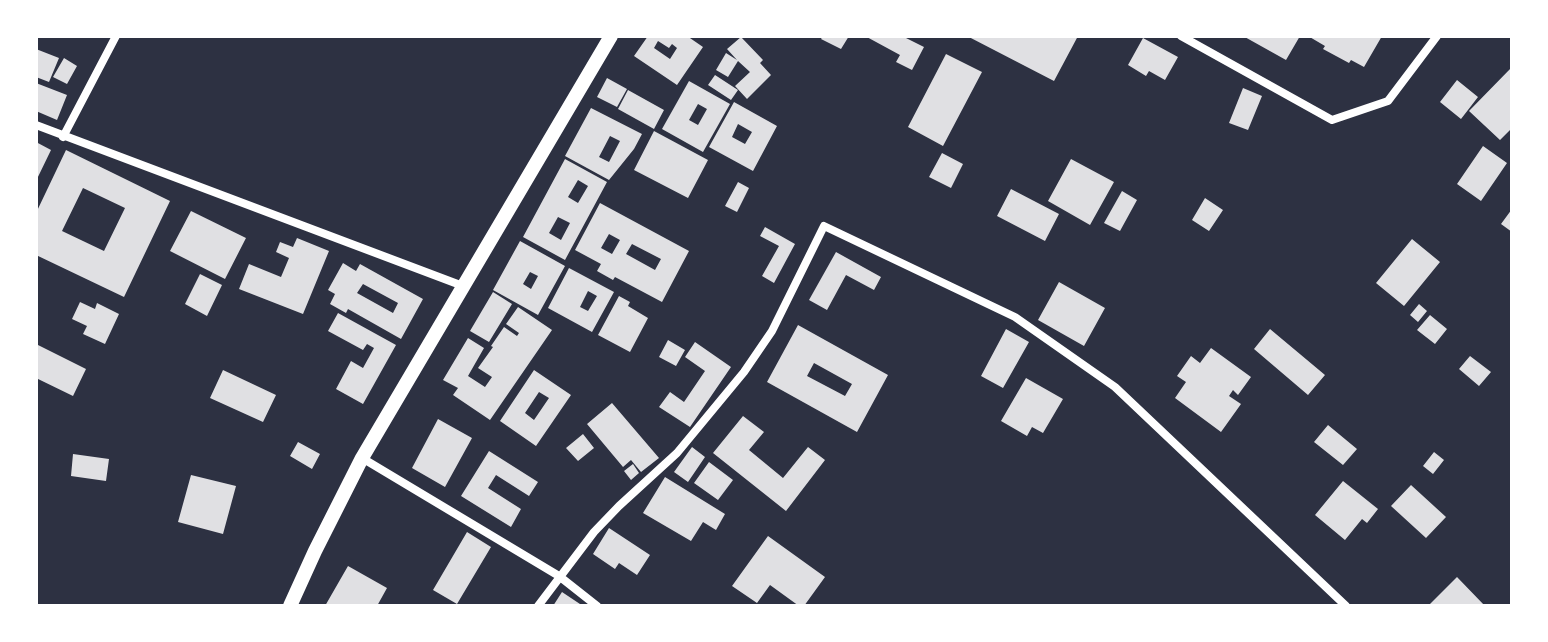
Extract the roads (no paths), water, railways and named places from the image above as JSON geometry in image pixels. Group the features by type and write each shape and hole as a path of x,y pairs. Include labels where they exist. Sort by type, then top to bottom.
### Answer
{"street":[{"path":"63,137 116,36"},
{"path":"290,606 362,458 611,36"},
{"path":"1181,36 1332,120 1388,101 1437,36"},
{"path":"36,125 463,286"},
{"path":"538,606 594,532 677,453 744,372 772,331 824,226 1015,317 1115,387 1346,606"},
{"path":"362,458 559,576 597,606"}]}
